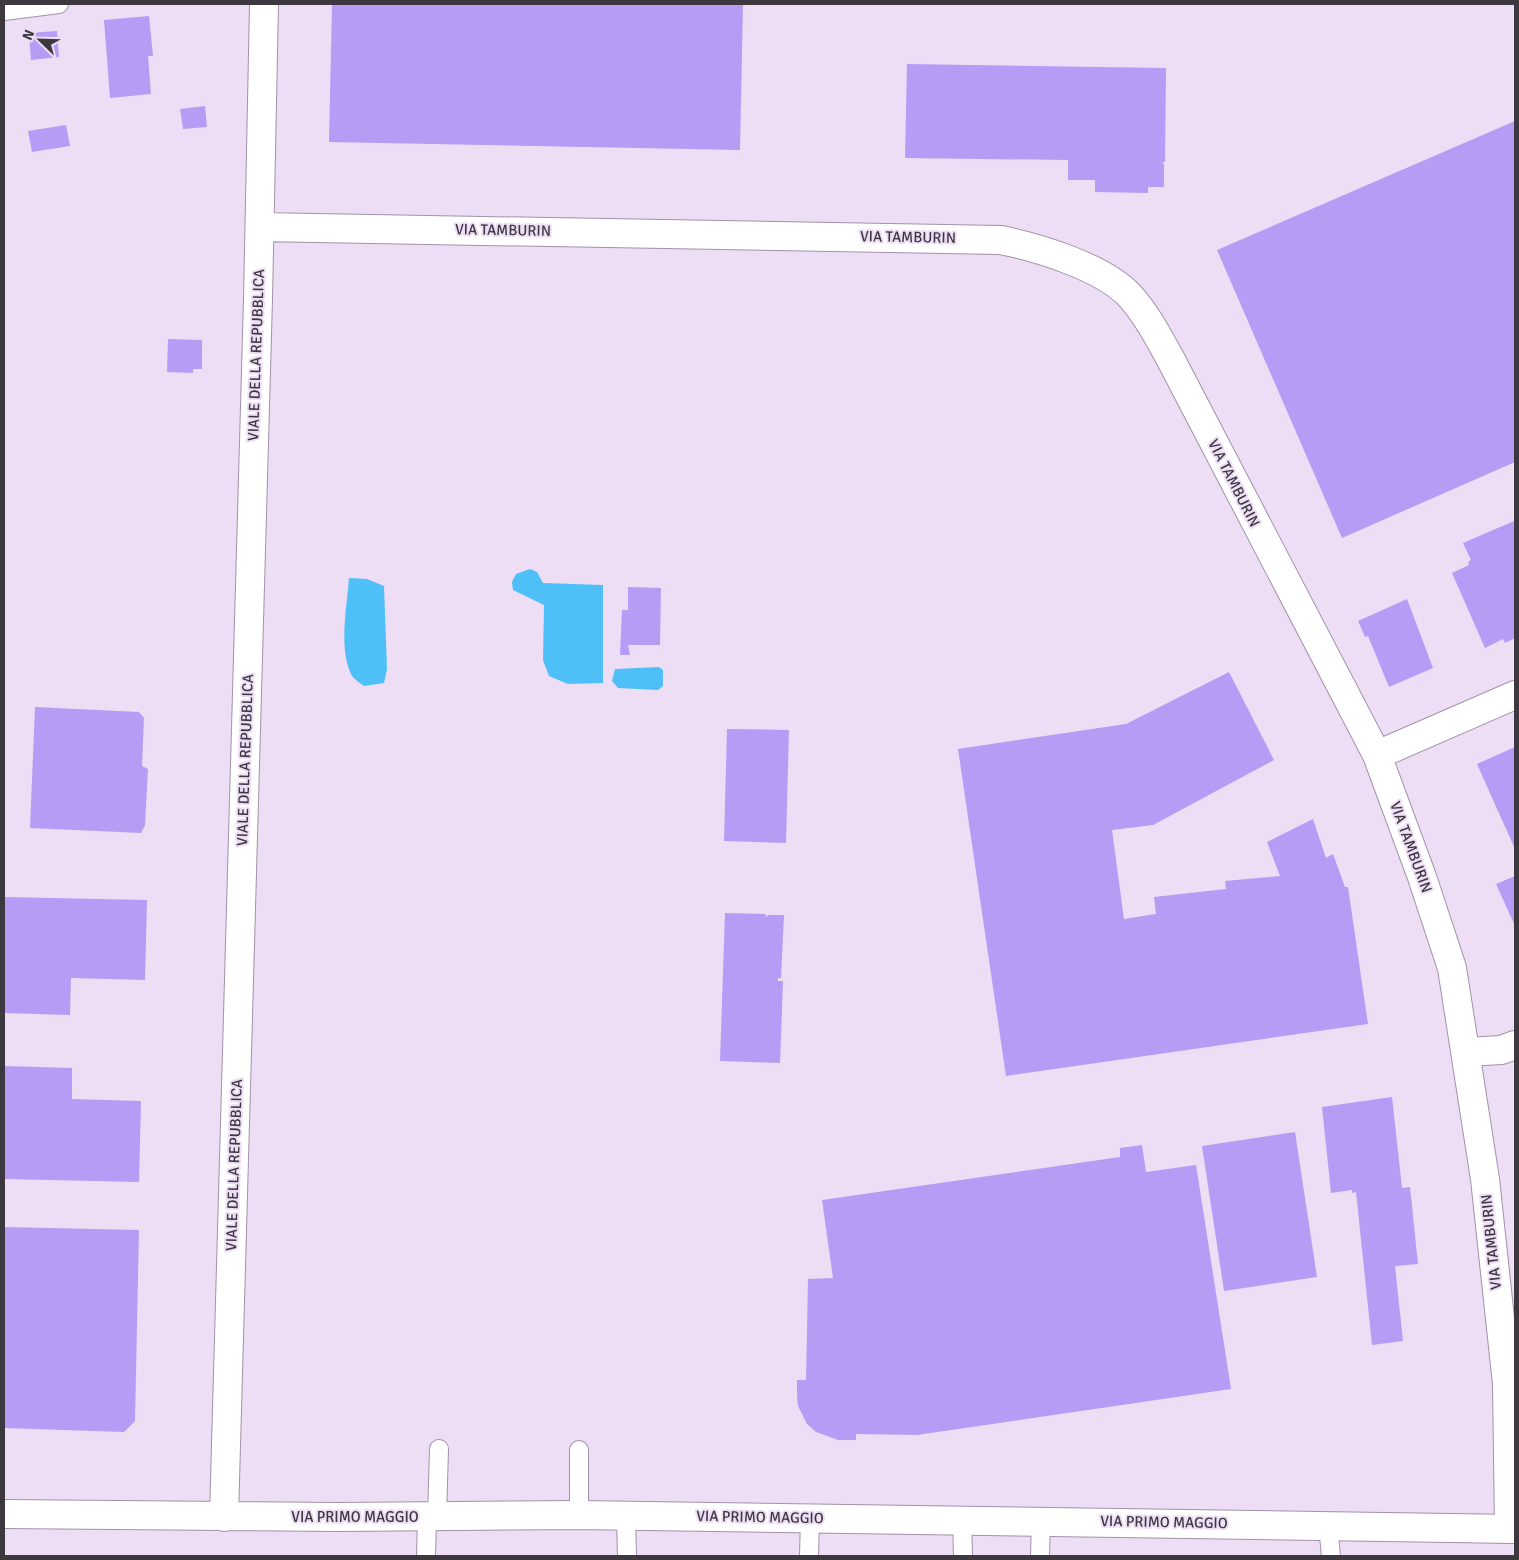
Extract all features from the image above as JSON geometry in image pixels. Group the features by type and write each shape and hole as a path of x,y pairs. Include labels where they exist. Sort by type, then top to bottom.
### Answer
{"street":[{"name":"VIALE DELLA REPUBBLICA","path":"224,1517 260,226 264,4"},
{"name":"VIA TAMBURIN","path":"260,226 1002,240 1035,247 1078,264 1101,276 1128,294 1148,318 1377,755 1422,877 1452,968 1508,1327 1507,1384 1512,1529"},
{"path":"1377,755 1515,694"},
{"path":"1466,1052 1501,1050 1515,1045"},
{"name":"VIA PRIMO MAGGIO","path":"4,1514 224,1517 579,1515 1041,1520 1512,1529"}],"lane":[{"path":"4,11 59,4"},
{"path":"426,1556 439,1449"},
{"path":"579,1450 579,1515"},
{"path":"626,1516 627,1556"},
{"path":"809,1556 810,1518"},
{"path":"962,1519 963,1556"},
{"path":"1040,1556 1041,1520"},
{"path":"1328,1526 1331,1556"}],"water":[{"path":"530,569 537,572 543,583 603,585 603,683 568,684 549,676 543,660 544,605 513,590 512,582 516,574"},
{"path":"349,578 367,579 384,586 387,669 384,683 364,686 352,676 348,665 345,653 344,628"},
{"path":"659,667 663,670 663,686 658,690 618,688 612,681 615,669"}],"building":[{"path":"332,4 743,4 740,150 329,142"},
{"path":"149,16 153,56 148,56 151,94 110,98 104,20"},
{"path":"57,31 59,57 31,60 29,33"},
{"path":"907,64 1166,68 1165,162 1162,162 1164,164 1164,187 1148,187 1148,193 1095,192 1095,180 1068,180 1068,160 905,158"},
{"path":"205,106 207,127 183,129 180,109"},
{"path":"1515,121 1515,462 1342,538 1217,250"},
{"path":"66,125 70,146 32,152 28,131"},
{"path":"168,339 202,340 202,369 193,369 193,373 167,372"},
{"path":"1515,518 1515,638 1505,643 1503,639 1485,648 1452,573 1469,565 1468,562 1471,560 1463,543 1514,521"},
{"path":"628,587 661,588 660,645 628,645 630,655 620,655 622,610 628,610"},
{"path":"1407,599 1433,668 1389,687 1368,636 1365,637 1358,621"},
{"path":"1229,672 1274,760 1153,825 1112,830 1124,919 1156,914 1154,897 1226,889 1225,881 1280,876 1267,842 1313,819 1326,858 1333,854 1345,887 1348,887 1368,1024 1006,1076 958,749 1126,724"},
{"path":"35,707 139,712 144,718 142,766 148,769 145,825 141,833 30,828"},
{"path":"727,729 789,730 786,843 724,841"},
{"path":"1515,747 1515,849 1477,764"},
{"path":"1515,876 1515,926 1496,884"},
{"path":"4,897 147,900 145,980 71,978 70,1015 4,1013"},
{"path":"725,913 765,914 767,917 768,915 784,915 781,978 778,978 778,981 783,981 780,1063 720,1061"},
{"path":"4,1066 72,1068 72,1099 141,1101 139,1182 4,1179"},
{"path":"1392,1097 1402,1188 1410,1187 1418,1264 1395,1266 1403,1341 1372,1345 1356,1192 1352,1193 1352,1190 1331,1193 1322,1107"},
{"path":"1295,1132 1317,1277 1224,1291 1202,1146"},
{"path":"1142,1145 1146,1172 1196,1165 1231,1389 917,1435 856,1434 856,1440 838,1440 816,1432 807,1424 798,1406 797,1380 806,1380 808,1279 833,1278 822,1200 1120,1157 1120,1148"},
{"path":"4,1227 139,1230 135,1421 124,1432 4,1428"}]}
